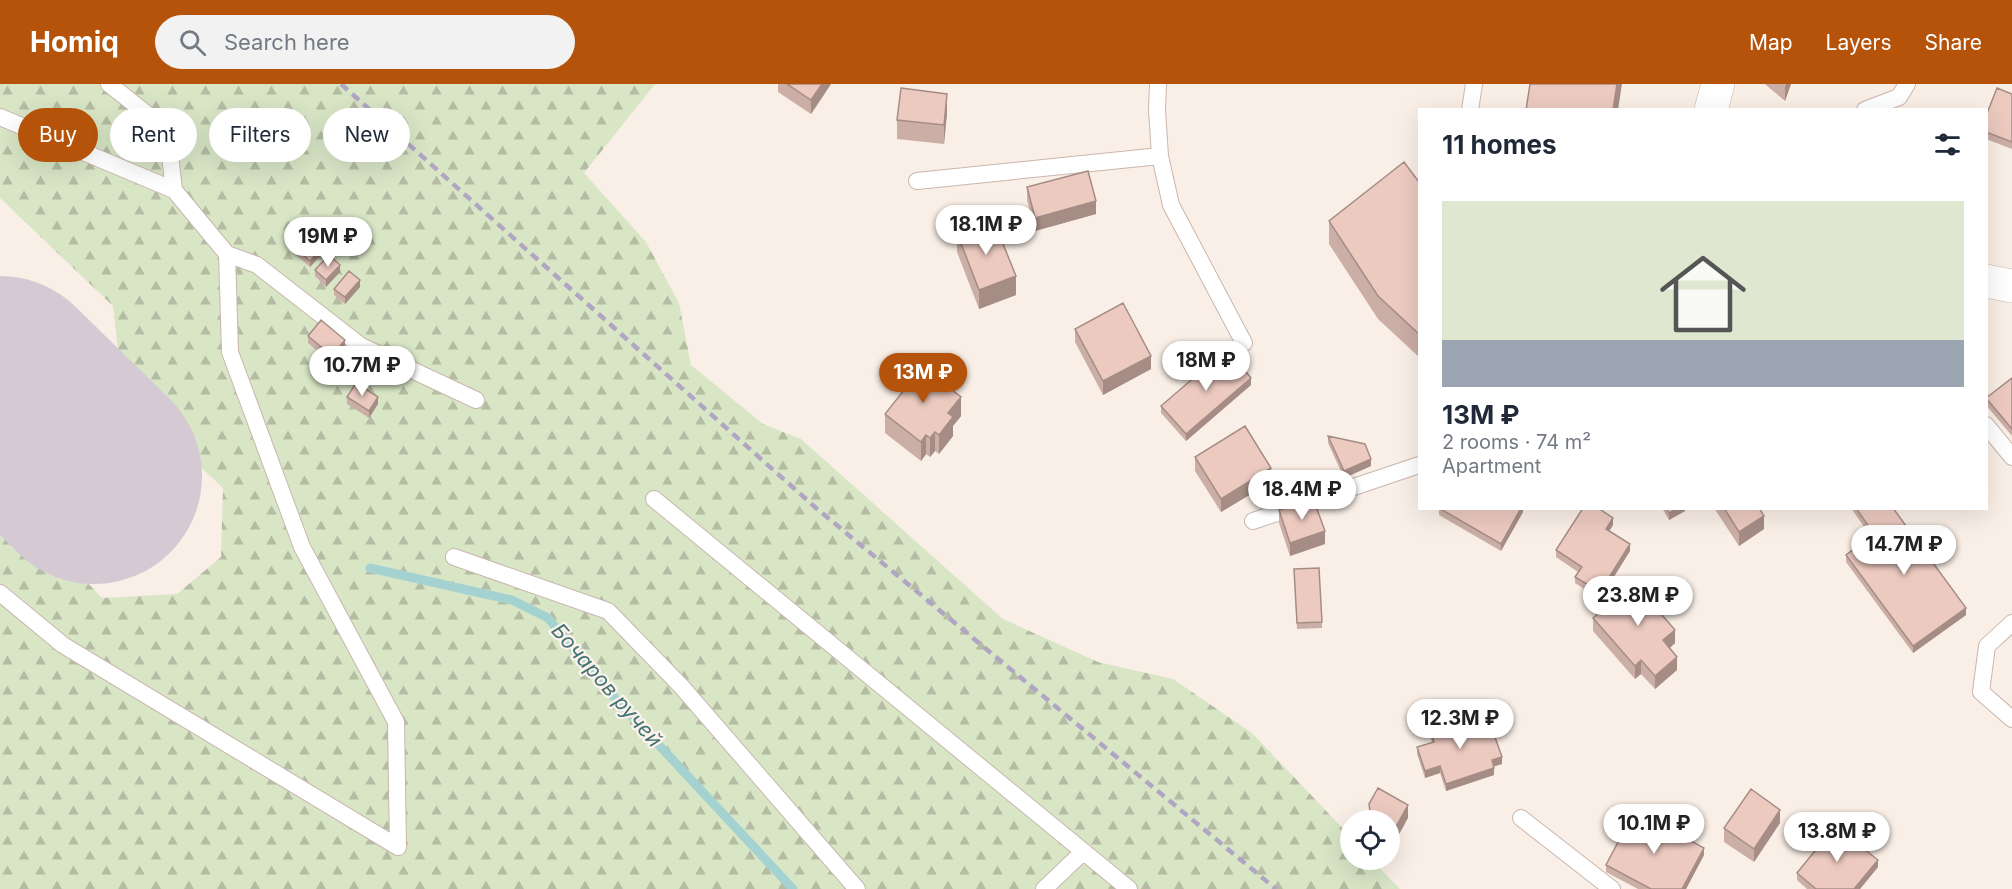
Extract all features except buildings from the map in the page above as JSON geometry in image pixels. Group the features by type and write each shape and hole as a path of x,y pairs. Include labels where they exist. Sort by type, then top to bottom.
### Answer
{"street":[{"path":"1711,108 1718,84"},
{"path":"1988,281 2012,286"}],"lane":[{"path":"109,84 167,130 174,190"},
{"path":"1158,84 1160,156 1171,205 1244,343"},
{"path":"1470,108 1474,84"},
{"path":"1870,108 1899,97 1907,84"},
{"path":"0,117 174,190 226,254 257,266 361,346 476,400"},
{"path":"917,181 1160,156"},
{"path":"0,593 63,645 398,848 396,722 302,547 230,352 226,254"},
{"path":"1988,427 2012,457"},
{"path":"1253,521 1418,465"},
{"path":"654,499 1129,889"},
{"path":"454,557 609,611 681,686 857,889"},
{"path":"2012,623 1987,646 1982,692 2012,719"},
{"path":"1521,818 1612,889"},
{"path":"1044,889 1083,852"}],"green space":[{"path":"0,84 655,84 584,173 646,242 679,303 691,365 763,424 801,439 1003,619 1098,662 1173,679 1252,733 1340,825 1340,870 1382,870 1400,889 0,889 0,499 9,500 102,598 177,594 221,557 223,488 123,395 113,306 0,198"}],"waterway":[{"name":"Бочаров ручей","path":"370,568 512,600 548,618 601,683 793,889"}],"runway":[{"path":"0,384 94,476"}],"railway":[{"path":"341,84 816,508 1276,889"}]}
